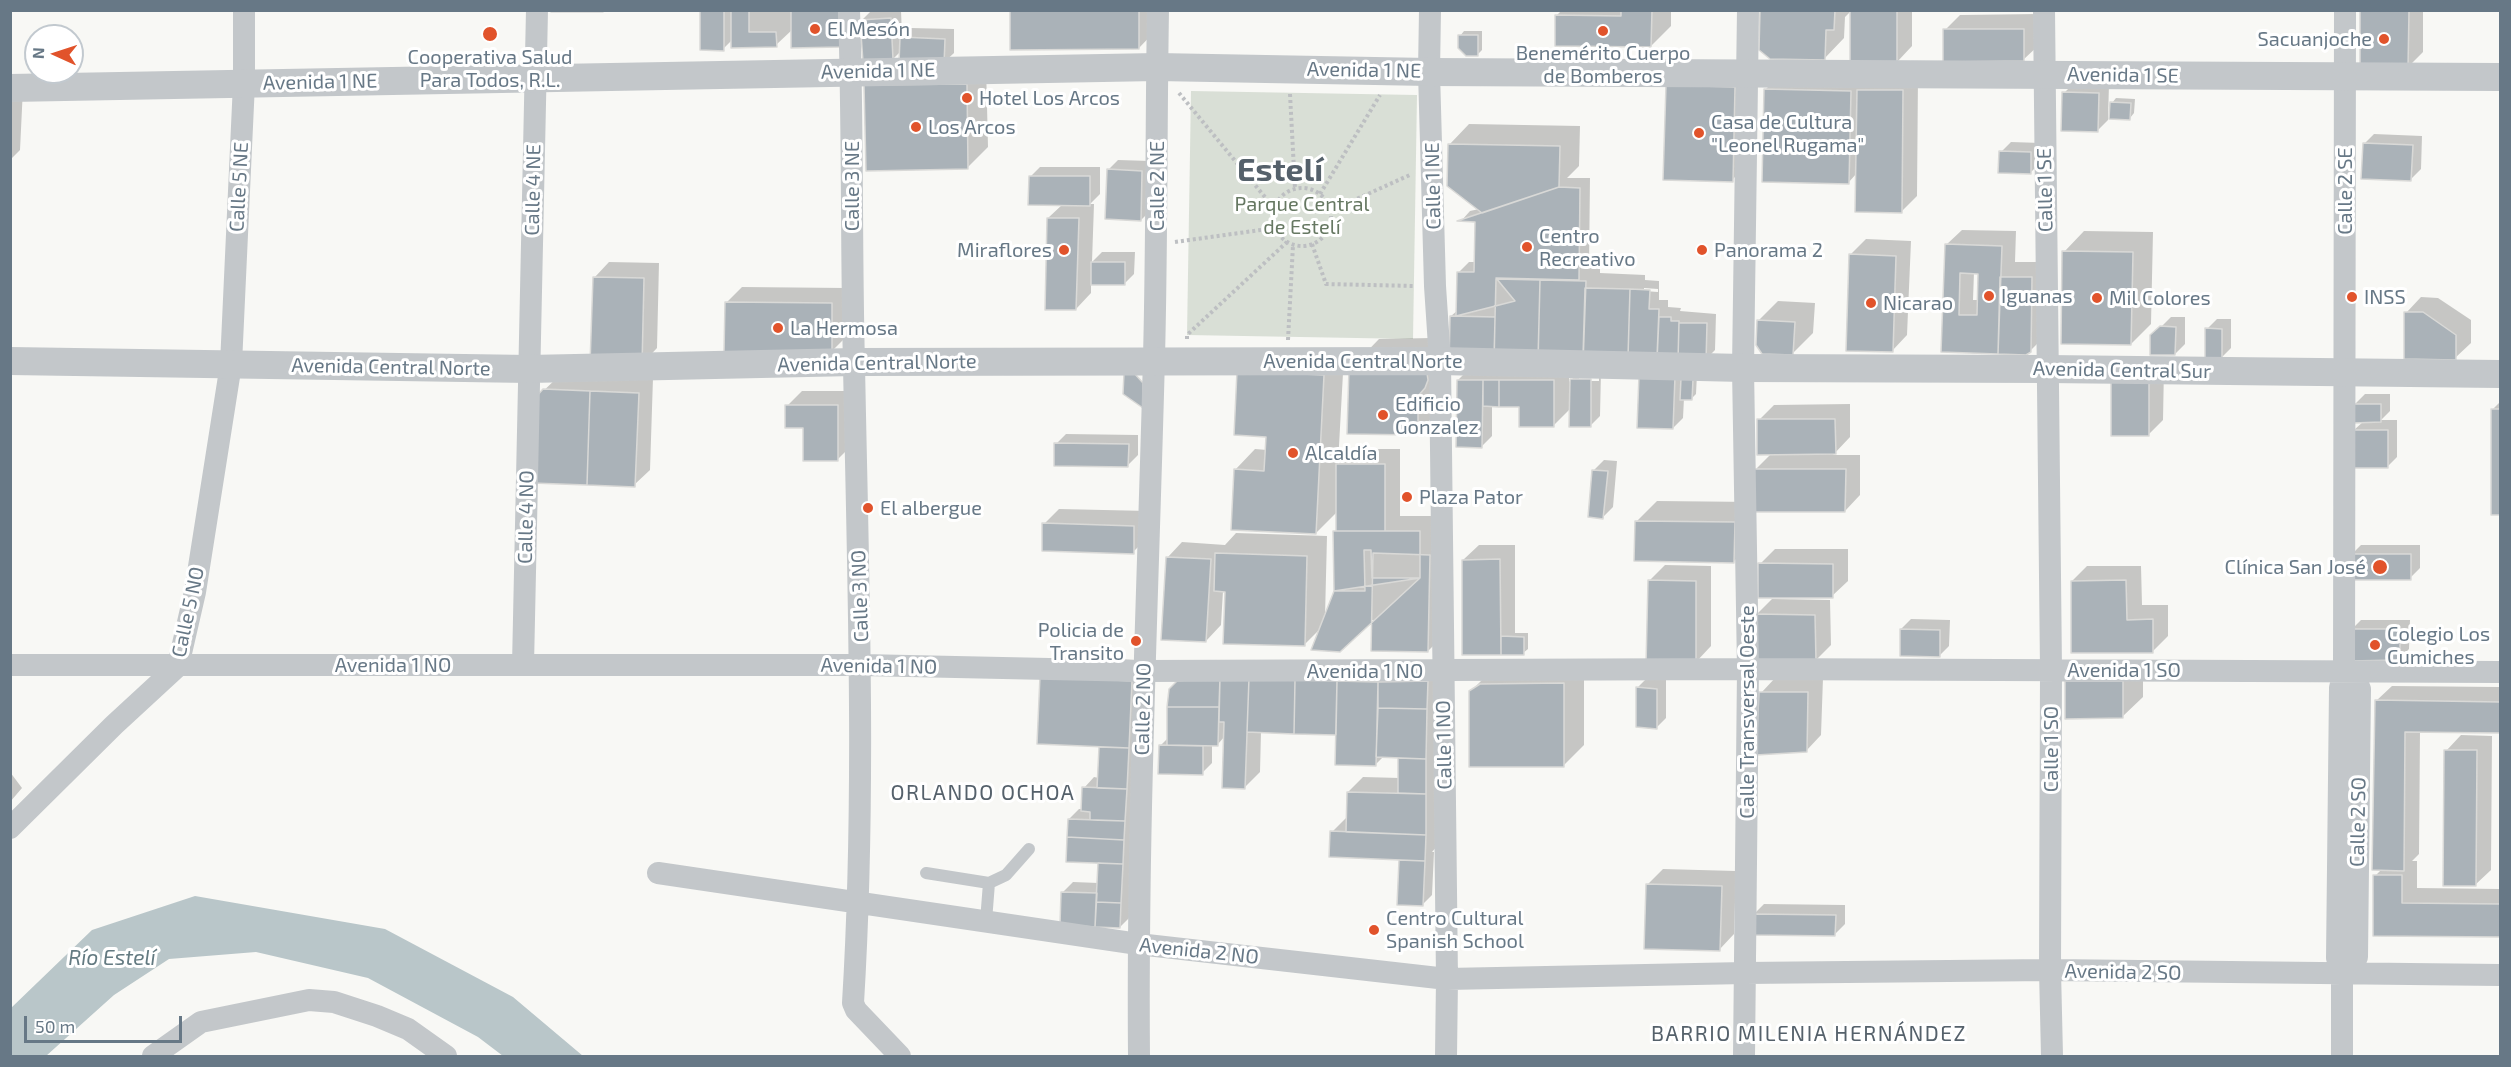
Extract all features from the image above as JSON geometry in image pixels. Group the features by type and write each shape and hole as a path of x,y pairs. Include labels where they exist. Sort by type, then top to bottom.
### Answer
{"street":[{"name":"Calle 5 NE","path":"231,364 244,83 244,10"},
{"name":"Calle 4 NE","path":"529,369 537,10"},
{"name":"Calle 3 NE","path":"849,10 854,362"},
{"name":"Calle 2 NE","path":"1154,362 1158,10"},
{"name":"Calle 1 NE","path":"1430,10 1429,72 1435,286 1440,361"},
{"name":"Calle Transversal Oeste","path":"1744,1056 1748,669 1743,368 1748,10"},
{"name":"Calle 1 SE","path":"2044,10 2047,369"},
{"name":"Calle 2 SE","path":"2343,372 2345,10"},
{"name":"Avenida 1 NE","path":"10,88 1157,67 1429,72 1746,73"},
{"name":"Avenida 1 SE","path":"1746,73 2345,78 2500,77"},
{"name":"Avenida Central Norte","path":"10,361 529,369 854,362 1154,362 1185,360 1440,361 1743,368"},
{"name":"Calle 1 NO","path":"1440,361 1446,1056"},
{"name":"Calle 3 NO","path":"854,362 862,665 859,902 854,1007 900,1056"},
{"name":"Calle 2 NO","path":"1139,1056 1138,944 1143,670 1154,362"},
{"name":"Calle 5 NO","path":"10,828 114,725 178,666 195,592 231,364"},
{"name":"Avenida Central Sur","path":"1743,368 2500,374"},
{"name":"Calle 4 NO","path":"523,665 529,369"},
{"name":"Calle 1 SO","path":"2047,369 2051,670 2052,1056"},
{"name":"Calle 2 SO","path":"2342,1056 2342,975 2337,958 2340,688 2344,671 2343,372"},
{"name":"Avenida 1 NO","path":"10,665 862,665 1143,670 1443,671 1748,669"},
{"name":"Avenida 1 SO","path":"1748,669 2500,672"},
{"name":"Avenida 2 NO","path":"658,873 1138,944 1447,979 1744,973"},
{"name":"Avenida 2 SO","path":"1744,973 2050,970 2500,975"},
{"path":"153,1056 201,1022 309,1000 334,1002 377,1016 408,1029 446,1056"}],"lane":[{"path":"926,873 989,883 1006,875 1029,849"},
{"path":"986,921 989,883"}],"path":[{"path":"1157,67 1274,208"},
{"path":"1289,68 1295,189"},
{"path":"1320,194 1395,71"},
{"path":"1330,211 1433,165"},
{"path":"1304,188 1320,194 1330,211 1329,228 1325,235 1312,244 1287,242 1275,228 1274,208 1282,196 1295,189 1304,188"},
{"path":"1157,244 1275,228"},
{"path":"1185,360 1187,335 1287,242"},
{"path":"1286,361 1293,244"},
{"path":"1312,244 1326,284 1435,286"}],"green space":[{"name":"Parque Central de Estelí","path":"1191,91 1417,95 1413,339 1187,335"}],"water":[{"name":"Río Estelí","path":"195,896 385,929 513,997 583,1056 503,1056 478,1037 368,978 256,952 169,959 114,995 46,1056 11,1056 11,1008 92,930"}],"building":[{"path":"551,10 603,10 603,12 551,12"},
{"path":"700,10 724,10 724,51 700,50"},
{"name":"El Mesón","path":"731,10 749,10 749,32 776,32 777,47 731,48"},
{"name":"El Mesón","path":"791,10 839,10 840,47 791,48"},
{"path":"1010,10 1139,10 1139,49 1010,50"},
{"name":"Benemérito Cuerpo de Bomberos","path":"1621,10 1652,10 1651,47 1555,46 1555,15 1621,16"},
{"path":"1760,10 1835,10 1834,30 1826,30 1825,60 1770,59 1759,50"},
{"path":"1850,10 1897,10 1897,63 1850,63"},
{"name":"Sacuanjoche","path":"2360,10 2409,10 2408,68 2360,68"},
{"path":"891,18 893,60 863,62 860,20"},
{"path":"1943,29 2024,29 2024,61 1943,62"},
{"path":"1458,35 1478,35 1478,56 1466,56 1458,48"},
{"path":"900,37 945,39 944,64 899,63"},
{"name":"Los Arcos","path":"967,84 968,169 866,171 864,85"},
{"name":"Casa de Cultura \"Leonel Rugama\"","path":"1666,85 1735,87 1733,182 1663,180"},
{"path":"1764,89 1851,91 1849,184 1762,182"},
{"path":"1857,90 1903,90 1902,213 1855,212"},
{"path":"2062,92 2099,93 2098,132 2061,131"},
{"path":"2110,102 2131,103 2130,120 2109,119"},
{"path":"2363,143 2413,145 2411,181 2361,179"},
{"path":"1448,144 1560,146 1559,187 1482,213 1447,186"},
{"path":"1999,151 2031,152 2031,174 1998,173"},
{"path":"1107,169 1142,171 1141,221 1105,219"},
{"path":"1029,176 1090,176 1090,206 1028,205"},
{"name":"Centro Recreativo","path":"1559,187 1580,188 1579,280 1496,278 1515,301 1456,316 1457,272 1474,272 1475,222 1457,221"},
{"path":"1047,218 1079,218 1076,310 1045,310"},
{"name":"Iguanas","path":"1945,244 2002,246 1998,354 1941,352","holes":["1960,273 1978,274 1977,315 1959,315"]},
{"name":"Mil Colores","path":"2062,251 2133,252 2131,345 2061,344"},
{"name":"Nicarao","path":"1849,254 1896,256 1893,352 1846,351"},
{"path":"1091,262 1125,262 1125,285 1091,285"},
{"path":"593,277 644,278 642,365 590,364"},
{"path":"2000,277 2032,277 2031,352 2026,355 1998,354"},
{"path":"1496,279 1540,280 1538,359 1494,358"},
{"path":"1540,280 1586,281 1583,364 1538,363"},
{"path":"1585,288 1630,289 1628,358 1583,357"},
{"path":"1630,289 1650,290 1649,309 1659,309 1657,357 1628,356"},
{"name":"La Hermosa","path":"725,302 832,303 832,353 724,352"},
{"path":"2404,312 2423,312 2456,335 2456,360 2404,359"},
{"path":"1450,316 1495,317 1494,366 1449,365"},
{"path":"1659,317 1671,317 1671,321 1679,321 1678,360 1657,360"},
{"path":"1757,320 1795,322 1793,355 1762,354 1756,345"},
{"path":"1679,323 1707,323 1706,361 1678,360"},
{"path":"2160,326 2176,327 2175,355 2150,355 2150,335"},
{"path":"2205,328 2222,329 2222,360 2205,359"},
{"name":"Edificio Gonzalez","path":"1426,367 1428,380 1418,396 1418,435 1347,434 1349,368"},
{"name":"Alcaldía","path":"1237,371 1324,375 1316,534 1231,530 1234,469 1264,471 1266,437 1234,435"},
{"path":"1124,373 1134,373 1143,383 1143,408 1123,394"},
{"path":"1639,375 1675,376 1673,429 1637,428"},
{"path":"1681,378 1693,379 1692,400 1680,400"},
{"path":"1570,379 1591,379 1591,427 1569,427"},
{"path":"1457,380 1483,380 1482,448 1456,447"},
{"path":"1483,380 1499,380 1499,407 1483,406"},
{"path":"1499,380 1554,380 1554,427 1519,427 1519,407 1499,407"},
{"path":"2111,381 2149,381 2149,436 2111,436"},
{"path":"543,389 590,391 587,485 532,483 536,397"},
{"path":"590,391 639,393 635,487 587,485"},
{"path":"2354,404 2381,404 2381,422 2353,423"},
{"path":"785,405 838,405 838,461 803,461 803,428 785,428"},
{"path":"2491,409 2500,409 2500,515 2491,515"},
{"path":"1757,419 1835,419 1836,454 1757,455"},
{"path":"2353,430 2388,430 2388,468 2353,468"},
{"path":"1054,443 1129,444 1128,467 1054,466"},
{"path":"1336,464 1385,464 1385,531 1336,531"},
{"path":"1754,469 1846,469 1845,512 1753,512"},
{"path":"1592,470 1608,471 1603,519 1588,517"},
{"path":"1635,521 1735,522 1734,563 1634,561"},
{"path":"1042,523 1134,526 1134,554 1042,551"},
{"path":"1333,531 1420,531 1420,578 1372,578 1371,550 1364,550 1365,591 1334,591"},
{"path":"1215,553 1307,556 1305,646 1223,644 1225,592 1214,591"},
{"path":"1373,553 1430,555 1428,652 1371,651"},
{"name":"Clínica San José","path":"2349,554 2411,554 2411,580 2349,580"},
{"path":"1166,557 1211,559 1206,642 1161,640"},
{"path":"1500,559 1501,655 1462,655 1462,560"},
{"path":"1758,563 1833,564 1833,598 1758,598"},
{"path":"1420,578 1340,652 1311,650 1334,591"},
{"path":"1648,580 1696,581 1696,663 1646,665"},
{"path":"2126,580 2127,620 2153,619 2153,653 2071,653 2071,581"},
{"path":"1755,614 1815,615 1816,662 1754,662"},
{"path":"1900,629 1940,630 1940,657 1900,656"},
{"name":"Colegio Los Cumiches","path":"2349,629 2400,629 2400,660 2349,661"},
{"path":"1501,636 1524,637 1524,655 1501,655"},
{"path":"1040,676 1132,681 1129,748 1037,744"},
{"path":"1220,677 1219,707 1167,707 1169,689 1177,681"},
{"path":"1220,677 1249,678 1245,789 1222,788 1224,722 1219,722"},
{"path":"1249,678 1295,680 1294,734 1247,732"},
{"path":"1295,680 1337,681 1336,735 1294,734"},
{"path":"1337,681 1378,682 1376,766 1335,765"},
{"path":"1428,681 1427,709 1378,708 1378,682"},
{"path":"2065,681 2123,681 2123,718 2065,719"},
{"path":"1564,683 1564,767 1469,767 1469,691 1480,684"},
{"path":"1636,687 1657,689 1657,729 1636,727"},
{"path":"1759,692 1808,692 1807,752 1756,755"},
{"path":"2375,700 2500,702 2500,733 2405,732 2404,871 2372,870"},
{"path":"1167,707 1219,707 1218,746 1167,745"},
{"path":"1378,708 1427,709 1426,759 1376,757"},
{"path":"1159,745 1203,746 1203,775 1158,774"},
{"path":"1099,747 1129,748 1127,789 1097,788"},
{"path":"2444,750 2477,750 2476,886 2443,886"},
{"path":"1398,758 1426,759 1426,794 1398,793"},
{"path":"1082,787 1127,789 1125,821 1090,820 1090,812 1081,811"},
{"path":"1347,792 1426,794 1426,835 1346,832"},
{"path":"1068,819 1125,821 1124,840 1067,837"},
{"path":"1330,831 1426,835 1425,861 1329,857"},
{"path":"1067,837 1124,840 1123,864 1066,862"},
{"path":"1399,860 1425,861 1423,906 1397,905"},
{"path":"1098,863 1123,864 1121,903 1096,902"},
{"path":"2373,875 2402,875 2402,903 2500,904 2500,937 2373,936"},
{"path":"1646,884 1722,886 1720,951 1644,949"},
{"path":"1061,892 1097,893 1095,927 1060,925"},
{"path":"1096,902 1121,903 1120,928 1095,927"},
{"path":"1752,914 1836,915 1835,936 1752,935"}],"place":[{"name":"El Mesón","path":"815,29"},
{"name":"Benemérito Cuerpo de Bomberos","path":"1603,31"},
{"name":"Cooperativa Salud Para Todos, R.L.","path":"490,34"},
{"name":"Sacuanjoche","path":"2384,39"},
{"name":"Hotel Los Arcos","path":"967,98"},
{"name":"Los Arcos","path":"916,127"},
{"name":"Casa de Cultura \"Leonel Rugama\"","path":"1699,133"},
{"name":"Centro Recreativo","path":"1527,247"},
{"name":"Miraflores","path":"1064,250"},
{"name":"Panorama 2","path":"1702,250"},
{"name":"Iguanas","path":"1989,296"},
{"name":"INSS","path":"2352,297"},
{"name":"Mil Colores","path":"2097,298"},
{"name":"Nicarao","path":"1871,303"},
{"name":"La Hermosa","path":"778,328"},
{"name":"Edificio Gonzalez","path":"1383,415"},
{"name":"Alcaldía","path":"1293,453"},
{"name":"Plaza Pator","path":"1407,497"},
{"name":"El albergue","path":"868,508"},
{"name":"Clínica San José","path":"2380,567"},
{"name":"Policia de Transito","path":"1136,641"},
{"name":"Colegio Los Cumiches","path":"2375,645"},
{"name":"Centro Cultural Spanish School","path":"1374,930"}],"district":[{"name":"Estelí","path":"1280,170"},
{"name":"ORLANDO OCHOA","path":"983,793"},
{"name":"BARRIO MILENIA HERNÁNDEZ","path":"1809,1034"}]}
